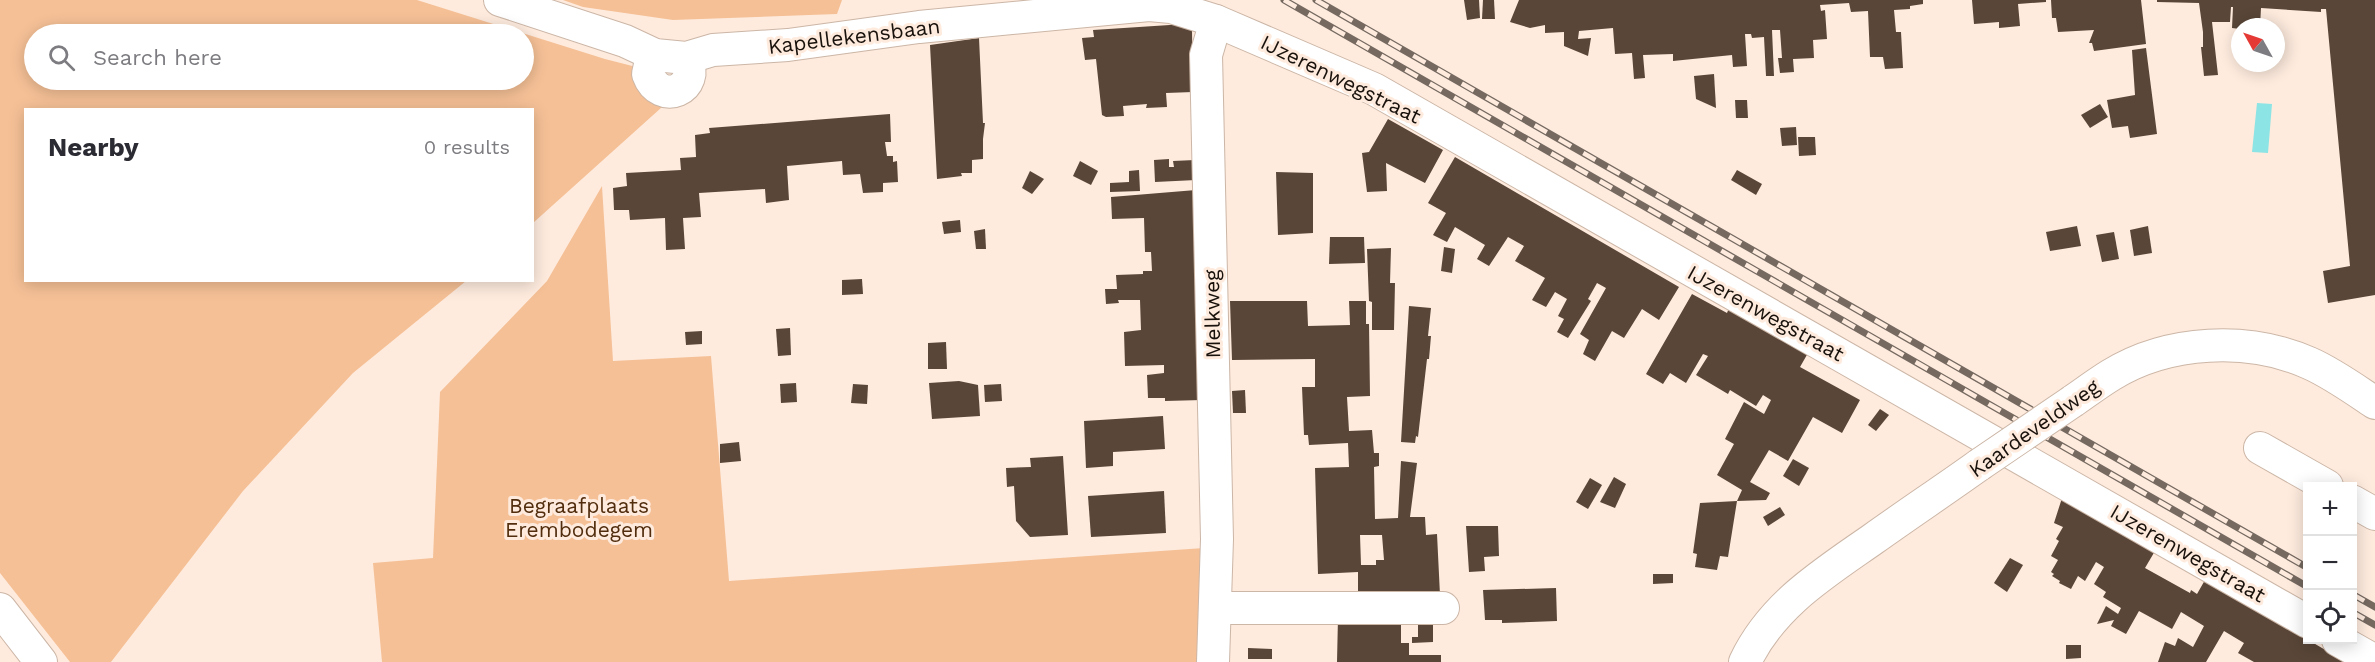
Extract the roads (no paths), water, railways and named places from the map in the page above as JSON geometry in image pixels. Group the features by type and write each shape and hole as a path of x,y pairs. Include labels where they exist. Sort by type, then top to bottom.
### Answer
{"street":[{"name":"Kapellekensbaan","path":"500,0 625,41 655,55 686,58 713,50 788,45 919,27 1149,5 1171,7 1216,21"},
{"name":"IJzerenwegstraat","path":"1216,21 1374,89 2303,620"},
{"name":"Melkweg","path":"1213,662 1217,539 1206,54 1216,21"},
{"name":"Kaardeveldweg","path":"1745,662 1753,645 1770,621 1810,582 2111,374 2142,360 2173,350 2199,346 2235,345 2308,362 2375,403"},
{"path":"2260,448 2320,482"},
{"path":"2357,504 2375,514"},
{"path":"1215,608 1443,608"},
{"path":"0,609 41,662"},
{"path":"2346,644 2375,661"}],"water":[{"path":"2257,103 2272,104 2268,153 2252,152"}],"railway":[{"path":"1284,0 2303,584"},
{"path":"1316,0 2303,565"},
{"path":"2357,597 2375,607"},
{"path":"2357,615 2375,625"}],"park label":[{"name":"Begraafplaats Erembodegem","path":"579,517"}]}
